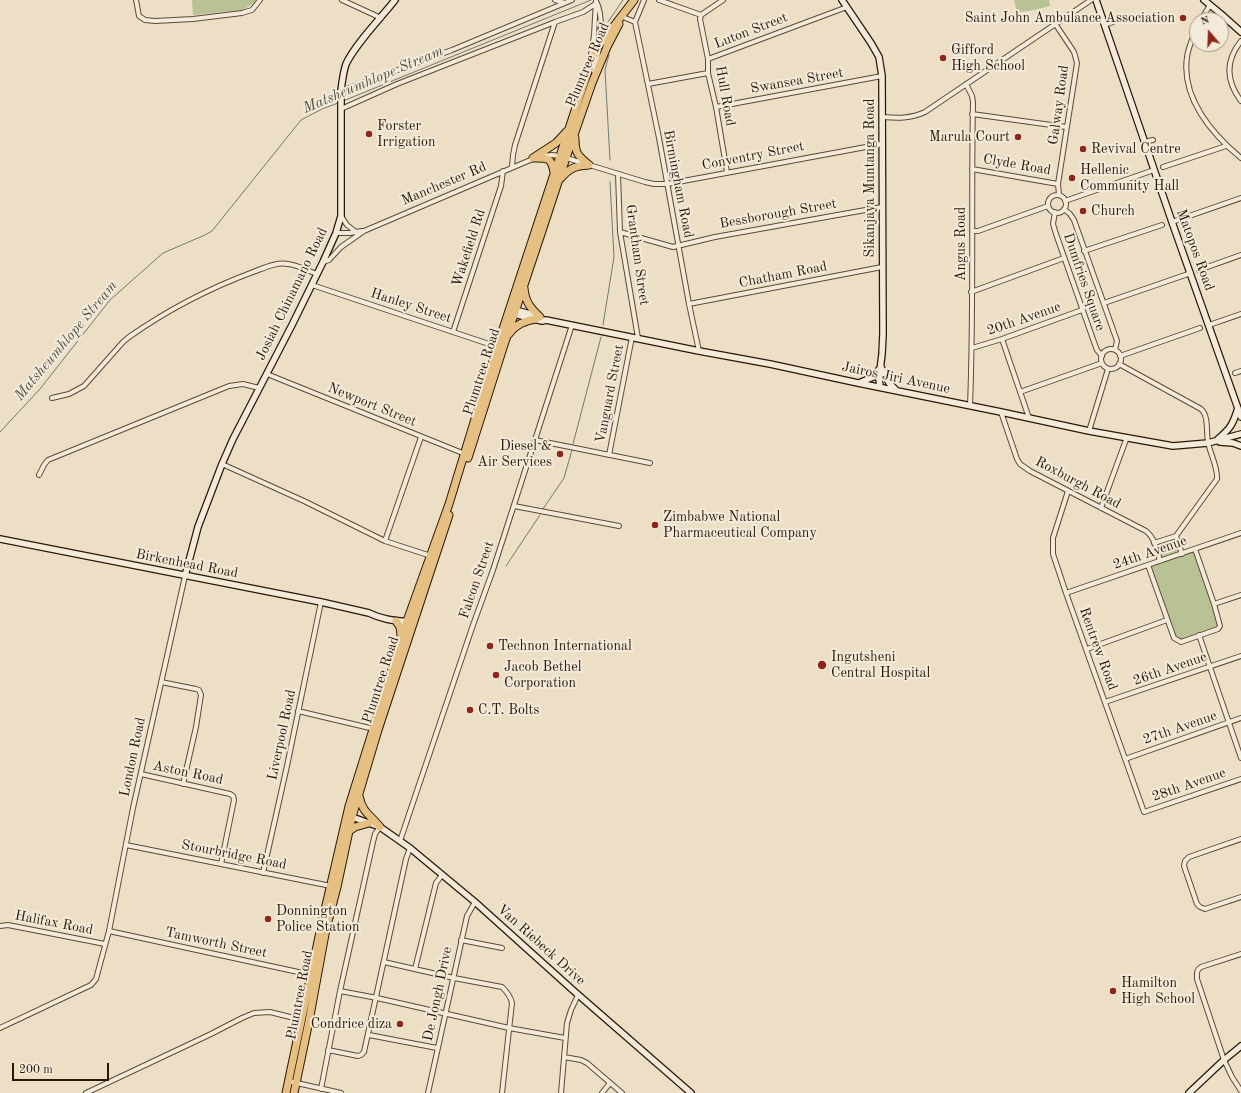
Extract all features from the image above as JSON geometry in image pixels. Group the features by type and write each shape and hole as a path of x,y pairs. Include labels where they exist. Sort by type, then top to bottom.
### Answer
{"highway":[{"path":"629,7 634,0"},
{"name":"Plumtree Road","path":"500,347 506,337 545,224 563,157 572,131 607,47 629,7"},
{"name":"Plumtree Road","path":"572,131 588,71 596,52 600,44 629,7"},
{"path":"533,158 572,131 579,158 589,165"},
{"name":"Plumtree Road","path":"286,1093 292,1082 314,975 326,929 346,829 349,806 411,633 414,613 467,455 500,347 512,300 554,172 563,157"},
{"path":"533,158 549,160 552,162 554,172"},
{"path":"558,180 571,168 579,165 589,165"},
{"path":"524,284 528,305 541,319"},
{"path":"506,319 515,311 512,300"},
{"path":"506,337 521,323 541,319"},
{"path":"402,637 397,619 414,613"},
{"path":"411,633 407,621 414,613"},
{"name":"Plumtree Road","path":"352,817 375,730 407,621"},
{"path":"358,796 363,810 380,827"},
{"path":"349,806 352,817 348,820 346,829 369,823"},
{"name":"Plumtree Road","path":"292,1082 294,1093"}],"street":[{"path":"136,0 139,16 145,20 155,21 193,19 242,13 252,10 260,0"},
{"path":"342,0 381,18"},
{"name":"Josiah Chinamano Road","path":"185,576 198,527 233,439 312,285 336,233 341,216 341,91 343,76 347,63 362,41 395,0"},
{"path":"555,0 565,3"},
{"path":"341,91 452,50 572,0"},
{"path":"623,17 635,22 644,0"},
{"path":"659,0 701,14 723,0"},
{"name":"Sikanjaya Muntanga Road","path":"842,0 871,42 879,57 882,76 883,334 879,378 880,387"},
{"path":"882,117 907,118 915,117 925,112 1091,0"},
{"name":"Matopos Road","path":"1096,0 1144,142 1241,417"},
{"path":"1204,0 1241,32"},
{"path":"341,108 397,84 583,12 596,1"},
{"path":"592,83 600,44 600,14 596,1"},
{"path":"588,71 593,45 596,1"},
{"path":"1206,12 1210,5"},
{"name":"Luton Street","path":"708,59 847,7"},
{"name":"Hull Road","path":"701,14 701,23 708,59 708,73 728,172"},
{"path":"512,167 515,145 555,22"},
{"name":"Birmingham Road","path":"635,22 699,351"},
{"path":"1104,25 1113,22"},
{"name":"Galway Road","path":"1056,25 1074,52 1077,63 1058,184 1059,195"},
{"path":"1241,41 1234,51 1229,69 1230,80 1241,101"},
{"path":"1189,49 1187,58 1189,90 1193,99 1215,134 1226,146 1241,158"},
{"path":"648,84 708,73"},
{"name":"Swansea Street","path":"716,107 882,76"},
{"name":"Angus Road","path":"966,84 972,96 972,348 970,406"},
{"path":"972,114 1066,128"},
{"path":"1144,142 1152,140"},
{"name":"Conventry Street","path":"533,158 547,155 563,157 645,182 667,184 882,144"},
{"path":"1163,167 1226,146"},
{"name":"Manchester Rd","path":"364,230 533,158"},
{"name":"Clyde Road","path":"972,169 1058,184"},
{"path":"1065,202 1154,170"},
{"name":"Wakefield Rd","path":"453,332 501,186 503,171"},
{"name":"Grantham Street","path":"618,174 620,232 635,337"},
{"path":"1059,195 1063,197 1065,202 1064,209 1060,212 1055,212 1048,206 1048,201 1051,197 1059,195"},
{"path":"1172,222 1241,198"},
{"path":"972,231 978,231 1048,206"},
{"name":"Bessborough Street","path":"679,246 694,241 882,207"},
{"name":"Dumfries Square","path":"1064,209 1074,220 1116,342 1115,350"},
{"name":"Dumfries Square","path":"1055,212 1053,224 1064,258 1097,350 1102,356"},
{"path":"341,216 347,225 356,232"},
{"path":"1084,251 1162,225"},
{"path":"336,233 364,230"},
{"path":"323,262 329,260 341,247 364,230"},
{"path":"620,232 668,246 679,246"},
{"path":"1199,270 1241,256"},
{"path":"971,292 1064,258"},
{"path":"52,398 69,394 84,386 129,337 170,311 214,288 265,268 280,264 289,264 317,274"},
{"name":"Chatham Road","path":"689,304 882,267"},
{"path":"1104,304 1191,273"},
{"name":"Hanley Street","path":"312,285 500,347"},
{"name":"20th Avenue","path":"972,348 1002,339 1082,310"},
{"name":"Jairos Jiri Avenue","path":"515,311 518,314 541,319 770,364 1089,431 1173,446 1208,443 1241,434"},
{"path":"1209,325 1241,314"},
{"name":"Falcon Street","path":"400,841 514,506 572,325"},
{"path":"1120,356 1200,328"},
{"name":"Vanguard Street","path":"609,455 635,337"},
{"path":"1002,339 1029,418"},
{"path":"1107,350 1115,350 1120,356 1121,360 1114,368 1108,369 1102,363 1102,356 1107,350"},
{"path":"1020,392 1102,363"},
{"path":"1119,364 1205,413 1208,443 1217,473 1217,479 1176,536 1154,543"},
{"path":"858,383 873,377 881,367 889,383 897,391"},
{"path":"1089,431 1108,369"},
{"path":"1235,373 1241,371"},
{"name":"Newport Street","path":"267,374 467,455"},
{"path":"40,475 48,460 229,386 244,384 259,388"},
{"path":"1216,441 1227,432 1239,409"},
{"name":"Roxburgh Road","path":"1001,412 1017,460 1020,464 1068,492 1146,531 1151,536 1160,561"},
{"path":"385,541 421,437"},
{"path":"1101,508 1127,437"},
{"path":"535,440 650,463"},
{"path":"1216,441 1230,442 1241,446"},
{"path":"222,464 304,501 385,541 432,557"},
{"name":"Rentrew Road","path":"1068,492 1053,538 1053,554 1144,812"},
{"path":"514,506 619,526"},
{"name":"24th Avenue","path":"1066,593 1241,533"},
{"path":"1176,536 1182,554"},
{"name":"Birkenhead Road","path":"0,539 369,613 375,612 407,621"},
{"path":"1148,565 1174,638 1181,642 1218,629 1219,627 1214,604 1195,549"},
{"name":"London Road","path":"0,1028 91,985 96,979 108,931 185,576"},
{"path":"1214,604 1241,595"},
{"name":"Liverpool Road","path":"263,872 320,602"},
{"path":"1086,649 1167,620"},
{"path":"1199,635 1241,758"},
{"name":"26th Avenue","path":"1105,702 1241,656"},
{"path":"161,682 196,689 199,690 201,695 196,728 183,784"},
{"path":"298,711 375,730"},
{"name":"27th Avenue","path":"1125,759 1241,718"},
{"name":"Aston Road","path":"141,774 230,794 234,798 221,864"},
{"name":"28th Avenue","path":"1144,812 1241,779"},
{"name":"Van Riebeck Drive","path":"352,817 380,827 410,848 475,902 691,1093"},
{"path":"321,1089 340,991 375,834 380,827"},
{"path":"1241,839 1188,857 1184,866 1197,904 1200,908 1205,910 1241,897"},
{"name":"Stourbridge Road","path":"126,845 334,886"},
{"path":"328,1050 360,1056 364,1052 369,1035 406,859 410,848"},
{"path":"415,969 436,883 442,875"},
{"name":"De Jongh Drive","path":"428,1093 461,940 467,916 475,902"},
{"name":"Halifax Road","path":"0,926 13,926 105,944"},
{"name":"Tamworth Street","path":"108,931 314,975"},
{"path":"461,940 502,948"},
{"path":"1241,954 1201,967 1197,972 1197,979 1224,1060 1241,1092"},
{"path":"384,962 502,987 506,991 512,1003 502,1093"},
{"path":"340,991 509,1028 565,1038"},
{"path":"561,1093 565,1038 571,1010 578,994"},
{"path":"86,1093 211,1034 236,1020 254,1013 270,1012 305,1021"},
{"path":"369,1035 437,1048"},
{"path":"1188,1093 1241,1046"},
{"path":"564,1057 582,1060 587,1063 622,1093"},
{"path":"292,1082 341,1093"},
{"path":"602,1093 610,1083"}],"green space":[{"path":"192,0 256,0 243,10 193,15"},
{"path":"1014,0 1049,0 1050,6 1017,12"},
{"path":"1175,537 1180,553 1161,559 1156,543"},
{"path":"1193,552 1218,622 1216,627 1180,640 1175,637 1151,567 1152,565"}],"waterway":[{"name":"Matsheumhlope Stream","path":"343,101 591,0"},
{"path":"608,22 623,0"},
{"path":"609,55 605,70 610,160"},
{"name":"Matsheumhlope Stream","path":"0,432 40,389 110,300 163,253 212,231 301,120 322,109 338,103"},
{"path":"603,325 614,257 610,182"},
{"path":"573,444 601,337"},
{"path":"543,509 564,478 572,450"},
{"path":"506,566 540,515"}],"place":[{"name":"Saint John Ambulance Association","path":"1183,18"},
{"name":"Gifford High School","path":"943,58"},
{"name":"Forster Irrigation","path":"369,134"},
{"name":"Marula Court","path":"1018,137"},
{"name":"Revival Centre","path":"1083,149"},
{"name":"Hellenic Community Hall","path":"1072,178"},
{"name":"Church","path":"1083,211"},
{"name":"Diesel & Air Services","path":"560,454"},
{"name":"Zimbabwe National Pharmaceutical Company","path":"655,525"},
{"name":"Technon International","path":"490,646"},
{"name":"Ingutsheni Central Hospital","path":"822,665"},
{"name":"Jacob Bethel Corporation","path":"496,675"},
{"name":"C.T. Bolts","path":"470,710"},
{"name":"Donnington Police Station","path":"268,919"},
{"name":"Hamilton High School","path":"1113,991"},
{"name":"Condrice diza","path":"400,1024"}]}
